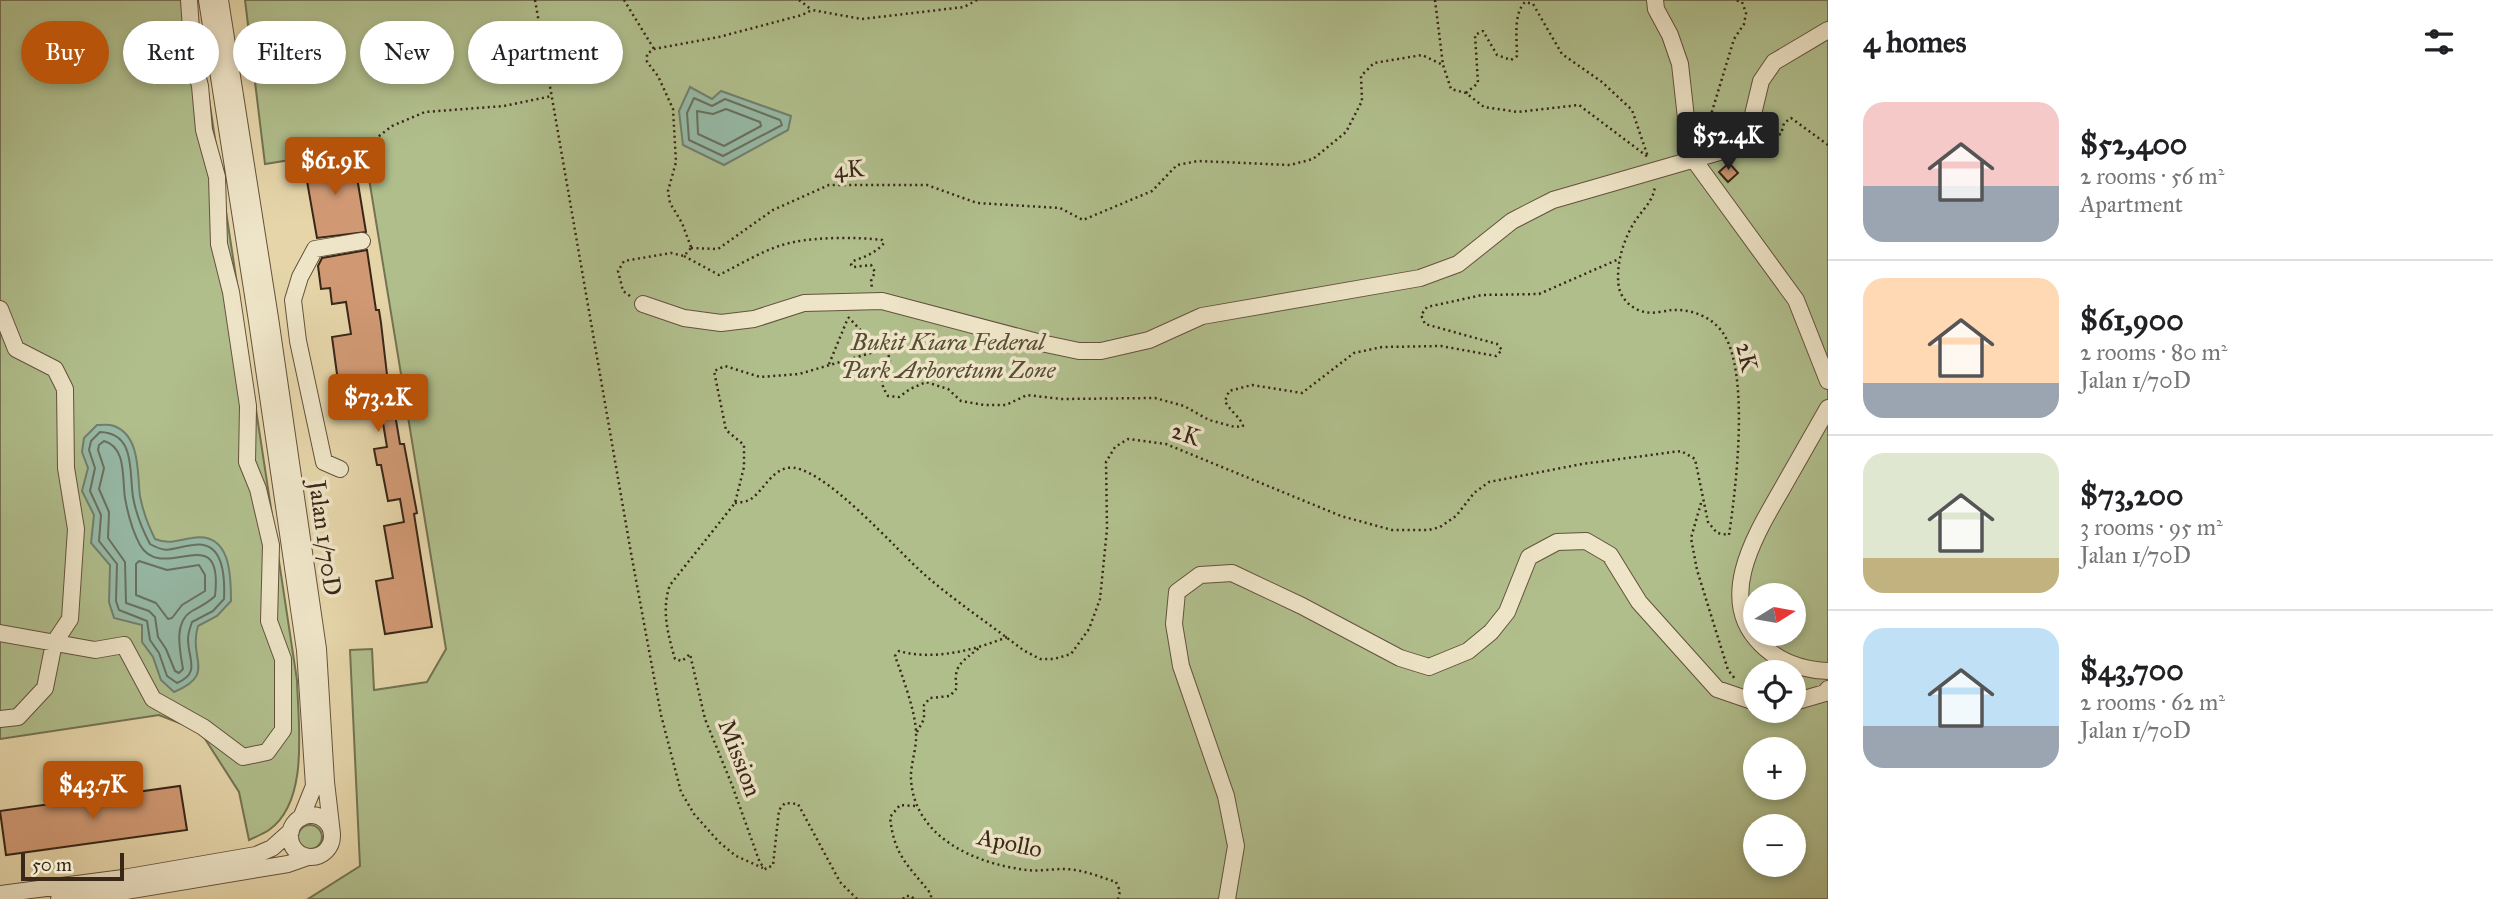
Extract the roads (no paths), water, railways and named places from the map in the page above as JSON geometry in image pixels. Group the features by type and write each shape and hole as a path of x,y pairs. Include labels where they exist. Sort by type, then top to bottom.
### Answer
{"street":[{"path":"0,633 95,650 124,645 153,699 203,727 243,757 267,752 283,730 283,659 269,621 271,545 258,489 247,463 248,406 231,292 219,244 218,177 204,130 200,86 193,59 189,0"},
{"name":"Jalan 1/70D","path":"207,0 264,320 318,649 332,834"},
{"name":"Jalan 1/70D","path":"220,0 264,320 305,650 314,786 301,818"},
{"path":"1654,0 1680,64 1687,127 1694,160 1796,300 1828,381"},
{"path":"643,304 684,318 722,324 754,319 804,303 881,301 1041,343 1079,351 1101,351 1149,340 1202,316 1420,278 1458,264 1512,221 1553,200 1652,164 1694,160 1733,148 1743,140 1750,127 1761,81 1774,62 1828,30"},
{"path":"340,469 324,462 298,341 293,300 300,277 315,249 362,241"},
{"path":"264,320 278,305 293,300"},
{"path":"0,309 16,349 55,369 65,389 66,468 76,529 69,618 54,643 45,688 18,717 0,719"},
{"path":"1828,408 1753,541 1741,582 1741,607 1745,621 1757,640 1774,657 1812,670 1828,671"},
{"path":"1227,899 1236,846 1226,796 1181,666 1174,624 1177,592 1200,575 1232,573 1400,658 1429,667 1468,651 1491,632 1507,612 1529,557 1557,542 1586,541 1610,555 1639,602 1717,689 1743,698"},
{"path":"1806,699 1825,693 1828,689"},
{"path":"0,894 123,878 256,855 272,848 301,818 318,817 325,821 332,834 331,842 323,854 288,864 126,891 59,899"},
{"path":"291,831 293,848 308,857"}],"water":[{"path":"690,87 712,99 721,91 791,116 788,130 724,165 683,145 679,111"},
{"path":"97,425 114,426 129,438 136,456 143,508 155,539 169,542 205,538 215,541 221,548 229,568 231,601 217,616 198,626 198,672 187,685 174,692 161,680 153,657 142,642 142,625 114,618 109,602 110,565 91,543 94,515 82,491 88,468 82,452 84,438"}],"park label":[{"name":"Bukit Kiara Federal Park Arboretum Zone","path":"948,356"}]}
